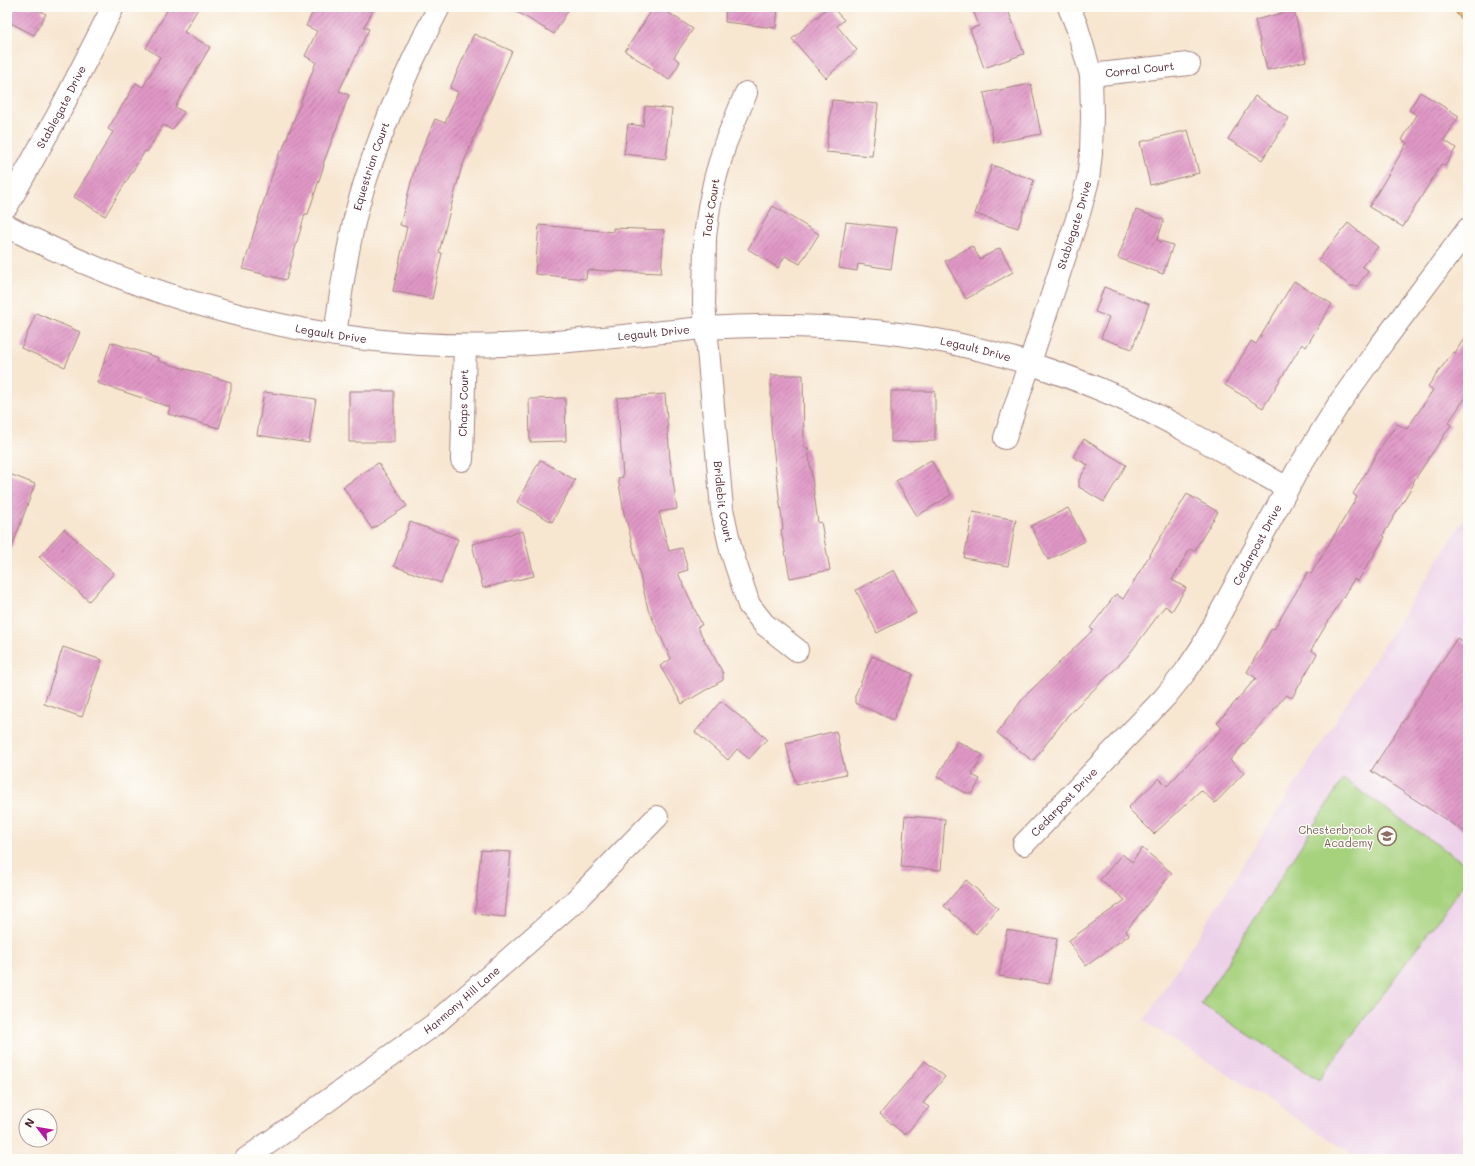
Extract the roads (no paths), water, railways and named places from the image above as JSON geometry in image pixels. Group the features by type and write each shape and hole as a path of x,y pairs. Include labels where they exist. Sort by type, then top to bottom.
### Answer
{"street":[{"name":"Stablegate Drive","path":"7,206 60,111 113,7"},
{"name":"Equestrian Court","path":"335,335 348,252 358,207 370,165 394,103 422,40 439,7"},
{"name":"Stablegate Drive","path":"1005,438 1078,216 1088,180 1091,153 1092,116 1090,75 1077,27 1069,7"},
{"name":"Corral Court","path":"1090,75 1189,64"},
{"name":"Tack Court","path":"707,328 704,304 705,245 709,207 725,144 746,93"},
{"name":"Legault Drive","path":"7,226 81,262 126,280 180,298 234,314 335,335 418,344 465,346 539,344 707,328 763,325 823,326 886,332 970,347 1030,363 1123,399 1168,421 1287,488"},
{"name":"Cedarpost Drive","path":"1024,844 1165,697 1186,671 1202,646 1287,488 1340,402 1468,228"},
{"name":"Bridlebit Court","path":"707,328 722,509 731,550 749,605 764,624 797,650"},
{"name":"Chaps Court","path":"462,460 465,346"},
{"name":"Harmony Hill Lane","path":"248,1158 435,1024 575,901 657,817"}],"place":[{"name":"Chesterbrook Academy","path":"1387,836"}]}
